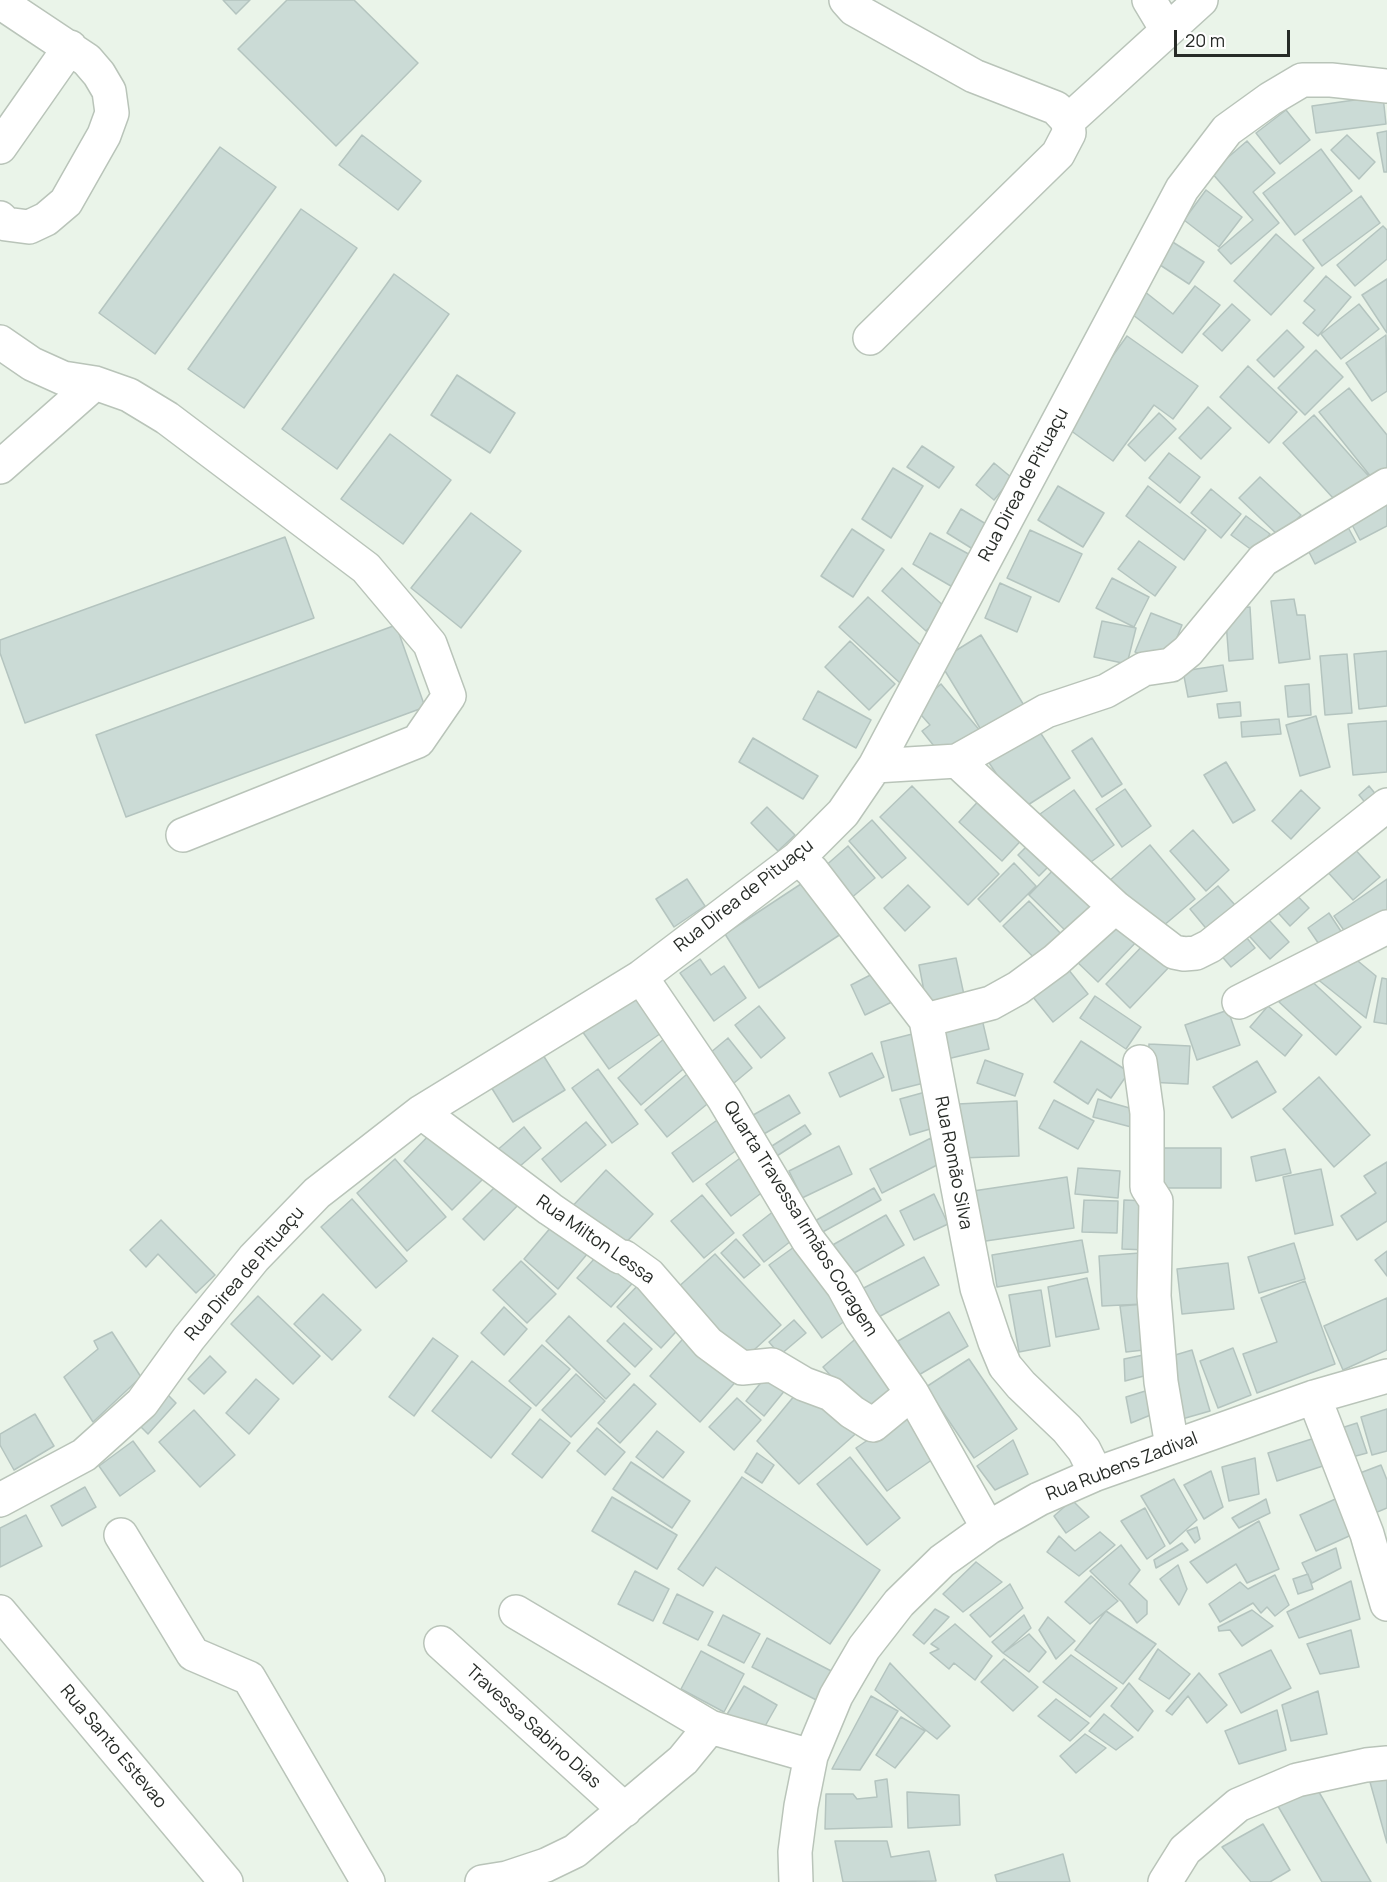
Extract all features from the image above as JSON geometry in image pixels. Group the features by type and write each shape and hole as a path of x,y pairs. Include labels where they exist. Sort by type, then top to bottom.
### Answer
{"street":[{"path":"1149,0 1167,30"},
{"path":"1068,121 1201,0"},
{"path":"0,2 87,60 109,91 112,112 104,135 66,202 46,219 29,227 6,224 0,218"},
{"path":"855,3 974,76 1056,108 1068,121 1069,133 1058,154 870,338"},
{"path":"0,147 70,47"},
{"name":"Rua Direa de Pituaçu","path":"0,1500 84,1455 141,1402 254,1258 309,1201 422,1112 641,977 798,858 843,813 875,766 1182,189 1227,130 1270,99 1302,81 1331,80 1387,86"},
{"path":"0,342 32,364 63,378 95,383 129,395 167,418 366,568 430,644 450,696 418,741 183,835"},
{"path":"0,467 95,383"},
{"path":"875,766 957,761 1046,711 1106,692 1144,669 1171,665 1188,651 1263,560 1387,485"},
{"path":"957,761 1115,907 1174,952 1184,954 1196,953 1210,946 1387,805"},
{"name":"Rua Romão Silva","path":"798,858 812,871 926,1020 977,1288 995,1342 1005,1366 1021,1385 1067,1429 1084,1450 1096,1474"},
{"path":"926,1020 991,1003 1018,988 1056,960 1115,907"},
{"path":"1239,1002 1387,927"},
{"name":"Quarta Travessa Irmãos Coragem","path":"641,977 724,1099 808,1240 843,1286 861,1319 912,1392 988,1528"},
{"path":"1140,1062 1147,1113 1147,1187 1156,1201 1154,1296 1161,1382 1172,1446"},
{"name":"Rua Milton Lessa","path":"422,1112 550,1209 650,1275 708,1343 742,1368 772,1365 804,1384 831,1394 852,1412 873,1425 912,1392"},
{"name":"Rua Rubens Zadival","path":"796,1882 795,1852 811,1756 836,1696 864,1648 899,1603 942,1561 988,1528 1039,1500 1096,1474 1314,1396 1387,1376"},
{"path":"1314,1396 1367,1534 1387,1605"},
{"path":"122,1535 193,1654 249,1678 368,1882"},
{"path":"516,1611 710,1727 811,1756"},
{"name":"Rua Santo Estevao","path":"0,1612 226,1882"},
{"name":"Travessa Sabino Dias","path":"441,1643 625,1810"},
{"path":"482,1882 507,1878 546,1865 575,1851 683,1760 710,1727"},
{"path":"1165,1882 1185,1850 1238,1805 1297,1780 1366,1765 1387,1763"}],"building":[{"path":"223,0 250,0 236,14"},
{"path":"287,0 354,0 418,63 336,146 238,49"},
{"path":"1383,96 1386,124 1316,133 1312,106"},
{"path":"1286,110 1310,140 1280,164 1256,133"},
{"path":"1387,131 1387,172 1384,172 1377,133"},
{"path":"362,135 421,181 398,210 339,165"},
{"path":"1347,135 1375,162 1359,179 1331,150"},
{"path":"1247,141 1275,173 1253,192 1279,223 1231,264 1218,250 1253,220 1211,172"},
{"path":"220,147 276,187 155,354 99,313"},
{"path":"1321,149 1352,191 1295,235 1263,193"},
{"path":"1206,190 1242,217 1219,247 1184,220"},
{"path":"1361,196 1380,223 1322,266 1303,240"},
{"path":"301,209 357,248 244,408 188,369"},
{"path":"1383,226 1387,230 1387,259 1355,286 1337,265"},
{"path":"1276,234 1314,268 1271,315 1234,281"},
{"path":"1168,239 1204,262 1189,284 1154,261"},
{"path":"394,274 449,314 337,469 282,429"},
{"path":"1326,276 1351,297 1318,336 1303,323 1315,310 1304,301"},
{"path":"1387,279 1387,333 1362,295"},
{"path":"1195,286 1220,305 1182,353 1128,311 1144,291 1173,314"},
{"path":"1232,304 1250,320 1222,351 1203,334"},
{"path":"1359,304 1379,329 1341,359 1321,334"},
{"path":"1287,330 1304,347 1274,377 1257,360"},
{"path":"1386,335 1387,391 1372,401 1346,363"},
{"path":"1127,336 1198,386 1173,419 1154,405 1113,461 1063,425"},
{"path":"1316,350 1343,377 1305,415 1278,388"},
{"path":"1248,366 1297,412 1269,443 1220,397"},
{"path":"457,375 515,413 490,453 431,415"},
{"path":"1349,388 1387,435 1387,482 1380,488 1319,412"},
{"path":"1208,407 1231,428 1201,459 1179,438"},
{"path":"1159,413 1176,429 1145,461 1128,445"},
{"path":"1314,415 1374,482 1343,509 1283,443"},
{"path":"390,434 451,480 403,544 341,499"},
{"path":"922,446 954,467 939,488 907,467"},
{"path":"1169,453 1200,477 1180,503 1149,478"},
{"path":"994,463 1012,478 994,500 976,485"},
{"path":"893,468 923,486 891,538 862,519"},
{"path":"1260,477 1301,515 1280,537 1239,498"},
{"path":"1058,486 1104,513 1083,547 1038,520"},
{"path":"1148,486 1206,530 1184,560 1126,516"},
{"path":"1211,489 1241,514 1221,538 1191,513"},
{"path":"1387,498 1387,526 1360,540 1349,519"},
{"path":"961,509 991,527 976,551 947,533"},
{"path":"471,513 521,551 461,628 411,588"},
{"path":"1246,516 1270,534 1256,553 1231,535"},
{"path":"1343,518 1356,542 1315,564 1303,540"},
{"path":"852,529 884,550 853,597 821,576"},
{"path":"1030,530 1082,554 1059,602 1007,578"},
{"path":"930,533 974,557 956,589 913,564"},
{"path":"285,537 314,618 25,723 0,653 0,640"},
{"path":"1139,541 1176,567 1155,596 1118,569"},
{"path":"902,568 947,609 926,631 882,591"},
{"path":"1112,578 1149,597 1134,627 1096,608"},
{"path":"1000,583 1031,597 1017,632 985,618"},
{"path":"868,597 928,652 900,683 839,627"},
{"path":"1294,599 1297,615 1305,615 1310,659 1279,663 1271,601"},
{"path":"1250,607 1253,659 1229,661 1225,609"},
{"path":"1151,613 1182,625 1166,665 1135,652"},
{"path":"1102,621 1136,628 1127,664 1094,657"},
{"path":"396,625 425,707 126,817 96,735"},
{"path":"981,635 1028,712 986,738 939,661"},
{"path":"850,641 895,684 869,710 825,667"},
{"path":"1387,651 1387,706 1359,709 1354,654"},
{"path":"1347,654 1352,713 1325,715 1320,656"},
{"path":"1223,665 1227,691 1188,697 1183,671"},
{"path":"941,684 981,732 946,761 922,731 930,725 914,707"},
{"path":"1309,684 1311,715 1288,717 1285,686"},
{"path":"818,691 871,720 856,748 803,719"},
{"path":"1240,702 1241,716 1219,718 1217,704"},
{"path":"1316,716 1330,767 1300,776 1286,725"},
{"path":"1279,719 1281,734 1242,737 1241,722"},
{"path":"1387,721 1387,772 1353,775 1348,724"},
{"path":"1034,723 1070,778 1020,810 984,755"},
{"path":"753,738 818,776 803,799 739,762"},
{"path":"1092,738 1122,784 1102,797 1072,751"},
{"path":"1226,762 1255,810 1233,823 1204,775"},
{"path":"912,786 999,874 968,905 880,817"},
{"path":"1369,786 1382,802 1372,811 1359,795"},
{"path":"1125,789 1151,826 1122,847 1096,809"},
{"path":"1074,790 1114,845 1080,870 1040,814"},
{"path":"1301,790 1320,808 1291,839 1272,821"},
{"path":"985,794 1028,833 1002,861 959,822"},
{"path":"767,807 795,835 778,851 751,823"},
{"path":"872,820 906,858 882,878 849,841"},
{"path":"1193,830 1229,870 1206,891 1170,851"},
{"path":"1035,838 1056,859 1039,876 1018,855"},
{"path":"1150,845 1195,899 1156,932 1109,881"},
{"path":"848,846 875,878 850,899 823,868"},
{"path":"1352,846 1380,877 1353,900 1325,869"},
{"path":"1014,863 1036,886 1000,922 978,899"},
{"path":"1060,863 1103,906 1072,937 1029,895"},
{"path":"810,878 844,932 759,988 725,934"},
{"path":"687,879 705,906 674,927 656,899"},
{"path":"1387,879 1387,918 1352,942 1334,916"},
{"path":"908,885 930,907 905,931 884,908"},
{"path":"1218,886 1243,914 1214,938 1190,909"},
{"path":"1290,888 1309,908 1290,926 1271,905"},
{"path":"1029,901 1068,941 1042,966 1003,926"},
{"path":"1261,911 1289,942 1270,959 1242,928"},
{"path":"1329,913 1346,939 1325,953 1308,928"},
{"path":"1116,914 1140,938 1098,982 1073,958"},
{"path":"1238,927 1255,948 1231,967 1214,947"},
{"path":"1147,941 1172,964 1130,1008 1106,984"},
{"path":"1347,952 1376,976 1366,1018 1316,978"},
{"path":"956,958 966,1004 928,1012 919,965"},
{"path":"700,959 711,975 724,966 746,998 714,1021 680,973"},
{"path":"1064,964 1088,994 1053,1022 1029,992"},
{"path":"882,969 896,1000 865,1015 851,985"},
{"path":"1305,975 1361,1027 1336,1055 1279,1002"},
{"path":"1382,978 1387,979 1387,1024 1374,1022"},
{"path":"641,990 667,1029 609,1069 582,1031"},
{"path":"1095,996 1141,1027 1126,1049 1080,1018"},
{"path":"759,1006 785,1038 761,1058 735,1025"},
{"path":"1268,1006 1302,1035 1285,1056 1250,1027"},
{"path":"1228,1010 1240,1045 1197,1060 1185,1025"},
{"path":"982,1019 989,1049 943,1060 936,1029"},
{"path":"920,1032 932,1081 892,1091 881,1042"},
{"path":"665,1038 688,1065 641,1105 618,1078"},
{"path":"728,1038 752,1068 728,1088 704,1058"},
{"path":"1081,1041 1129,1072 1111,1098 1097,1089 1088,1104 1054,1082"},
{"path":"1149,1044 1190,1046 1188,1084 1147,1082"},
{"path":"872,1053 884,1077 840,1097 829,1073"},
{"path":"543,1055 565,1090 513,1122 491,1087"},
{"path":"985,1060 1023,1074 1015,1096 977,1083"},
{"path":"1257,1061 1276,1092 1232,1118 1213,1087"},
{"path":"598,1069 638,1124 612,1143 572,1088"},
{"path":"693,1069 717,1096 667,1137 645,1110"},
{"path":"1319,1077 1370,1135 1334,1167 1283,1109"},
{"path":"929,1091 940,1126 910,1135 900,1099"},
{"path":"789,1095 800,1113 757,1138 746,1119"},
{"path":"1098,1099 1140,1111 1135,1128 1093,1117"},
{"path":"1054,1100 1094,1121 1078,1149 1039,1128"},
{"path":"1017,1101 1019,1156 960,1158 958,1104"},
{"path":"724,1115 745,1144 693,1182 672,1153"},
{"path":"586,1122 606,1145 561,1182 542,1159"},
{"path":"805,1125 811,1134 769,1161 764,1151"},
{"path":"524,1127 541,1148 512,1173 495,1152"},
{"path":"435,1129 484,1178 452,1210 404,1161"},
{"path":"931,1138 943,1162 882,1193 870,1169"},
{"path":"839,1146 852,1174 802,1198 789,1171"},
{"path":"1164,1148 1221,1148 1221,1188 1164,1188"},
{"path":"1285,1149 1291,1173 1256,1181 1251,1157"},
{"path":"748,1152 772,1185 731,1216 706,1184"},
{"path":"395,1159 446,1217 407,1251 357,1193"},
{"path":"1387,1162 1387,1221 1357,1240 1341,1216 1376,1193 1364,1176"},
{"path":"1078,1168 1120,1171 1118,1198 1075,1194"},
{"path":"1321,1169 1333,1225 1295,1234 1283,1177"},
{"path":"606,1170 653,1214 616,1253 569,1210"},
{"path":"1067,1177 1074,1228 979,1242 973,1191"},
{"path":"503,1179 524,1199 484,1240 463,1219"},
{"path":"874,1188 881,1200 819,1234 813,1222"},
{"path":"934,1194 948,1224 914,1240 900,1211"},
{"path":"702,1195 734,1233 704,1258 671,1221"},
{"path":"352,1199 407,1261 376,1288 321,1227"},
{"path":"1084,1200 1118,1201 1117,1233 1082,1232"},
{"path":"1124,1200 1150,1201 1147,1250 1122,1249"},
{"path":"779,1207 800,1234 764,1262 743,1235"},
{"path":"886,1215 904,1245 847,1277 829,1247"},
{"path":"161,1220 215,1275 196,1293 158,1254 146,1267 130,1250"},
{"path":"552,1226 593,1247 558,1289 524,1259"},
{"path":"736,1239 760,1265 744,1278 721,1253"},
{"path":"1082,1240 1088,1272 997,1287 992,1255"},
{"path":"801,1242 854,1314 822,1338 769,1265"},
{"path":"1294,1243 1305,1279 1259,1293 1248,1257"},
{"path":"604,1248 638,1277 611,1307 577,1278"},
{"path":"1387,1251 1387,1276 1375,1260"},
{"path":"1140,1253 1143,1304 1102,1306 1099,1256"},
{"path":"715,1254 781,1325 742,1361 676,1289"},
{"path":"924,1257 939,1285 869,1322 854,1293"},
{"path":"521,1261 556,1294 527,1323 493,1290"},
{"path":"1228,1263 1234,1309 1182,1314 1177,1269"},
{"path":"1087,1278 1099,1329 1056,1337 1048,1287"},
{"path":"643,1280 686,1321 661,1348 617,1307"},
{"path":"1305,1281 1335,1364 1257,1393 1243,1354 1277,1342 1261,1298"},
{"path":"1041,1290 1050,1346 1019,1352 1009,1295"},
{"path":"323,1294 361,1330 332,1360 294,1324"},
{"path":"258,1296 320,1356 293,1384 231,1324"},
{"path":"1387,1298 1387,1350 1343,1370 1324,1326"},
{"path":"1146,1304 1153,1349 1126,1352 1120,1306"},
{"path":"504,1307 527,1329 504,1355 481,1333"},
{"path":"949,1312 968,1346 917,1376 898,1341"},
{"path":"569,1316 630,1374 606,1399 546,1341"},
{"path":"794,1320 806,1333 780,1355 769,1342"},
{"path":"624,1323 652,1349 635,1367 607,1341"},
{"path":"112,1332 141,1377 93,1422 64,1377 98,1349 94,1341"},
{"path":"689,1332 739,1378 700,1422 650,1376"},
{"path":"860,1335 906,1388 869,1420 823,1367"},
{"path":"433,1338 458,1356 414,1416 389,1397"},
{"path":"542,1345 570,1369 536,1406 509,1381"},
{"path":"1233,1348 1251,1395 1218,1408 1200,1361"},
{"path":"1192,1350 1210,1411 1182,1419 1165,1358"},
{"path":"1153,1353 1155,1373 1125,1381 1124,1359"},
{"path":"210,1356 226,1372 204,1394 188,1379"},
{"path":"969,1359 1017,1429 974,1458 926,1387"},
{"path":"472,1361 531,1408 491,1458 432,1411"},
{"path":"576,1374 605,1401 571,1437 542,1410"},
{"path":"768,1374 786,1389 764,1416 746,1401"},
{"path":"256,1379 279,1399 249,1434 226,1413"},
{"path":"634,1384 656,1404 620,1443 598,1423"},
{"path":"1155,1388 1158,1412 1131,1423 1126,1397"},
{"path":"800,1389 861,1429 799,1484 757,1441"},
{"path":"166,1393 176,1403 148,1434 138,1424"},
{"path":"737,1398 761,1420 734,1450 709,1427"},
{"path":"1387,1409 1387,1451 1372,1455 1361,1417"},
{"path":"194,1410 235,1455 200,1487 159,1442"},
{"path":"35,1414 54,1446 14,1470 0,1445 0,1434"},
{"path":"906,1414 936,1457 887,1491 856,1448"},
{"path":"540,1419 570,1443 542,1478 512,1454"},
{"path":"1357,1423 1367,1453 1341,1460 1332,1431"},
{"path":"597,1428 625,1452 605,1475 577,1451"},
{"path":"657,1431 684,1452 663,1478 636,1457"},
{"path":"1321,1436 1329,1464 1277,1481 1268,1453"},
{"path":"1013,1440 1028,1474 995,1490 977,1466"},
{"path":"133,1441 155,1471 120,1496 99,1466"},
{"path":"757,1453 774,1465 762,1483 745,1472"},
{"path":"850,1457 900,1518 867,1545 817,1484"},
{"path":"1255,1458 1259,1494 1229,1501 1222,1467"},
{"path":"631,1462 690,1501 672,1528 613,1489"},
{"path":"1381,1465 1387,1480 1387,1508 1375,1513 1360,1473"},
{"path":"1211,1471 1223,1507 1204,1519 1184,1485"},
{"path":"742,1477 880,1570 830,1644 716,1567 703,1586 678,1569"},
{"path":"1174,1479 1197,1520 1170,1544 1141,1496"},
{"path":"85,1487 96,1507 62,1526 51,1506"},
{"path":"1342,1496 1358,1532 1316,1551 1300,1515"},
{"path":"612,1497 677,1535 657,1569 592,1531"},
{"path":"1266,1499 1270,1513 1239,1528 1232,1518"},
{"path":"1072,1500 1089,1517 1066,1533 1054,1516"},
{"path":"1145,1508 1165,1546 1147,1559 1121,1521"},
{"path":"26,1515 42,1546 0,1567 0,1528"},
{"path":"1259,1521 1279,1569 1247,1583 1236,1564 1207,1583 1190,1562"},
{"path":"1197,1527 1200,1539 1195,1543 1187,1531"},
{"path":"1100,1532 1115,1545 1079,1576 1047,1552 1059,1536 1075,1551"},
{"path":"1182,1543 1188,1550 1156,1568 1154,1560"},
{"path":"1121,1545 1140,1570 1129,1584 1147,1601 1147,1614 1137,1623 1122,1602 1090,1571"},
{"path":"1336,1548 1341,1568 1312,1583 1302,1563"},
{"path":"976,1562 1002,1582 963,1612 943,1594"},
{"path":"1178,1565 1187,1589 1179,1605 1160,1579"},
{"path":"635,1571 669,1589 653,1621 618,1604"},
{"path":"1308,1574 1313,1589 1298,1594 1293,1579"},
{"path":"1275,1575 1289,1605 1275,1616 1267,1607 1261,1613 1253,1603 1220,1622 1209,1604 1240,1582 1248,1589"},
{"path":"1091,1576 1118,1601 1090,1624 1065,1602"},
{"path":"1351,1581 1360,1619 1299,1638 1287,1612"},
{"path":"1010,1584 1023,1608 990,1637 970,1615"},
{"path":"677,1594 713,1612 698,1640 663,1623"},
{"path":"935,1609 949,1617 924,1644 913,1635"},
{"path":"1252,1610 1273,1626 1242,1646 1230,1630 1219,1631 1218,1627"},
{"path":"1106,1611 1156,1644 1123,1684 1075,1650"},
{"path":"723,1615 760,1634 744,1663 708,1645"},
{"path":"1024,1615 1031,1628 1003,1653 992,1642"},
{"path":"1048,1617 1075,1641 1056,1659 1039,1630"},
{"path":"955,1624 992,1656 975,1680 954,1663 949,1669 930,1653 939,1649 931,1644"},
{"path":"1351,1630 1359,1667 1320,1674 1307,1644"},
{"path":"1029,1634 1046,1652 1029,1672 1003,1653"},
{"path":"767,1638 843,1677 828,1706 752,1667"},
{"path":"1158,1649 1190,1674 1169,1699 1139,1679"},
{"path":"1271,1650 1291,1688 1241,1713 1219,1674"},
{"path":"701,1651 744,1674 724,1712 681,1689"},
{"path":"1071,1655 1117,1688 1090,1717 1043,1682"},
{"path":"1004,1659 1038,1687 1013,1711 981,1682"},
{"path":"890,1663 950,1726 937,1739 875,1690"},
{"path":"1199,1673 1227,1705 1207,1723 1188,1696 1172,1715 1166,1711"},
{"path":"1129,1683 1153,1711 1138,1731 1111,1706"},
{"path":"744,1686 777,1705 760,1735 726,1716"},
{"path":"1318,1691 1327,1734 1291,1741 1282,1705"},
{"path":"871,1696 898,1711 860,1770 832,1769"},
{"path":"1056,1699 1089,1723 1070,1741 1038,1716"},
{"path":"1277,1710 1286,1750 1239,1764 1225,1731"},
{"path":"1104,1714 1133,1737 1116,1750 1089,1731"},
{"path":"901,1717 925,1731 895,1768 876,1755"},
{"path":"1085,1734 1106,1748 1076,1773 1060,1756"},
{"path":"1387,1777 1387,1843 1370,1782"},
{"path":"887,1779 892,1827 825,1829 826,1794 853,1794 857,1799 877,1797 875,1781"},
{"path":"1312,1780 1371,1882 1322,1882 1275,1801"},
{"path":"907,1792 959,1795 960,1825 908,1828"},
{"path":"1263,1824 1290,1870 1270,1882 1251,1882 1222,1847"},
{"path":"835,1841 887,1841 891,1857 929,1851 936,1881 843,1882"},
{"path":"1063,1854 1070,1882 997,1882 995,1875"}]}
